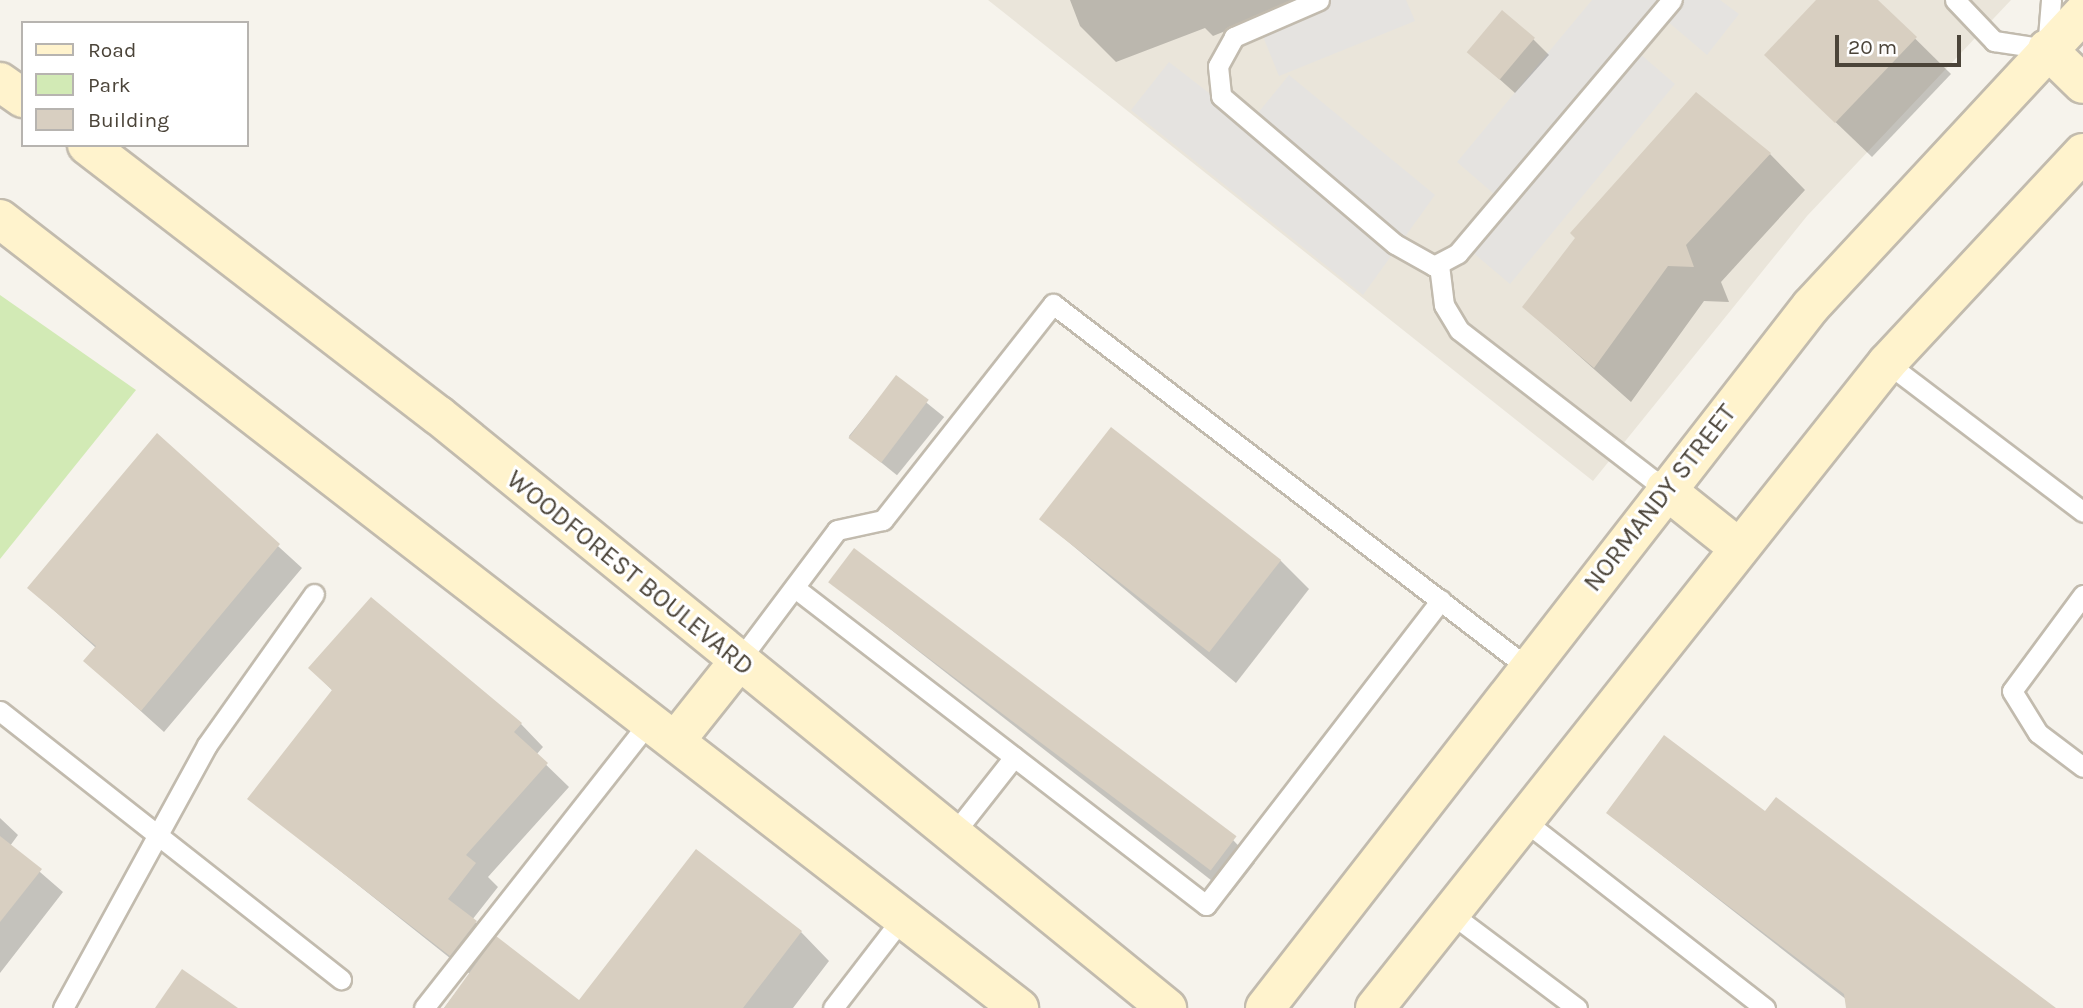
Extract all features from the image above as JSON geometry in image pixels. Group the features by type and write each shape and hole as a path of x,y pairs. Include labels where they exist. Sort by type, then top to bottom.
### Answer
{"main road":[{"name":"NORMANDY STREET","path":"1265,1008 1665,489 1811,306 2083,12"},
{"path":"2047,49 2083,84"},
{"path":"0,82 21,98"},
{"name":"WOODFOREST BOULEVARD","path":"90,147 438,415 951,838 1167,1008"},
{"path":"1377,1007 1522,819 1887,363 2083,153"},
{"path":"0,219 1019,1008"},
{"path":"1665,489 1738,548"},
{"path":"663,730 738,662"}],"lane":[{"path":"1319,0 1234,37 1218,66 1221,96 1410,256 1439,265 1458,253 1672,0"},
{"path":"1955,0 1994,41 2047,49 2051,0"},
{"path":"1439,265 1444,305 1460,330 1665,489"},
{"path":"738,662 837,530 883,520 1053,304 1527,667"},
{"path":"1887,363 2083,512"},
{"path":"795,588 1206,905 1441,600"},
{"path":"63,1008 99,952 153,835 207,745 314,594"},
{"path":"2083,595 2012,691 2038,733 2083,767"},
{"path":"0,711 153,835 341,979"},
{"path":"424,1008 663,730"},
{"path":"951,838 1014,757"},
{"path":"1522,819 1765,1008"},
{"path":"1449,912 1577,1008"},
{"path":"833,1008 903,917"}],"shaded area":[{"path":"988,0 2011,0 1807,216 1593,481"},
{"path":"1319,0 1406,0 1415,21 1279,76 1258,24"},
{"path":"1592,0 1720,0 1739,14 1707,55 1660,15 1632,47 1675,84 1510,284 1464,245 1502,201 1457,162"},
{"path":"1169,62 1249,124 1289,75 1435,195 1363,295 1131,110"}],"green space":[{"path":"0,295 136,390 0,559"}],"building":[{"path":"1816,0 1878,0 1917,37 1835,123 1764,55"},
{"path":"1502,10 1535,38 1500,80 1467,52"},
{"path":"1696,92 1771,153 1686,245 1694,267 1668,266 1594,368 1522,307 1575,238 1570,233"},
{"path":"896,375 929,400 881,463 848,438"},
{"path":"1111,427 1281,560 1209,652 1039,519"},
{"path":"157,433 280,544 141,711 83,661 96,646 27,588"},
{"path":"854,548 1237,836 1211,871 828,582"},
{"path":"371,597 522,723 514,732 548,763 466,855 476,863 448,899 477,921 450,956 247,799 332,690 308,668"},
{"path":"1664,735 1765,811 1776,797 2056,1008 1846,1008 1844,994 1606,813"},
{"path":"0,836 42,869 0,922"},
{"path":"696,849 802,931 743,1008 444,1008 496,936 579,1000"},
{"path":"182,969 238,1008 155,1008"}]}
